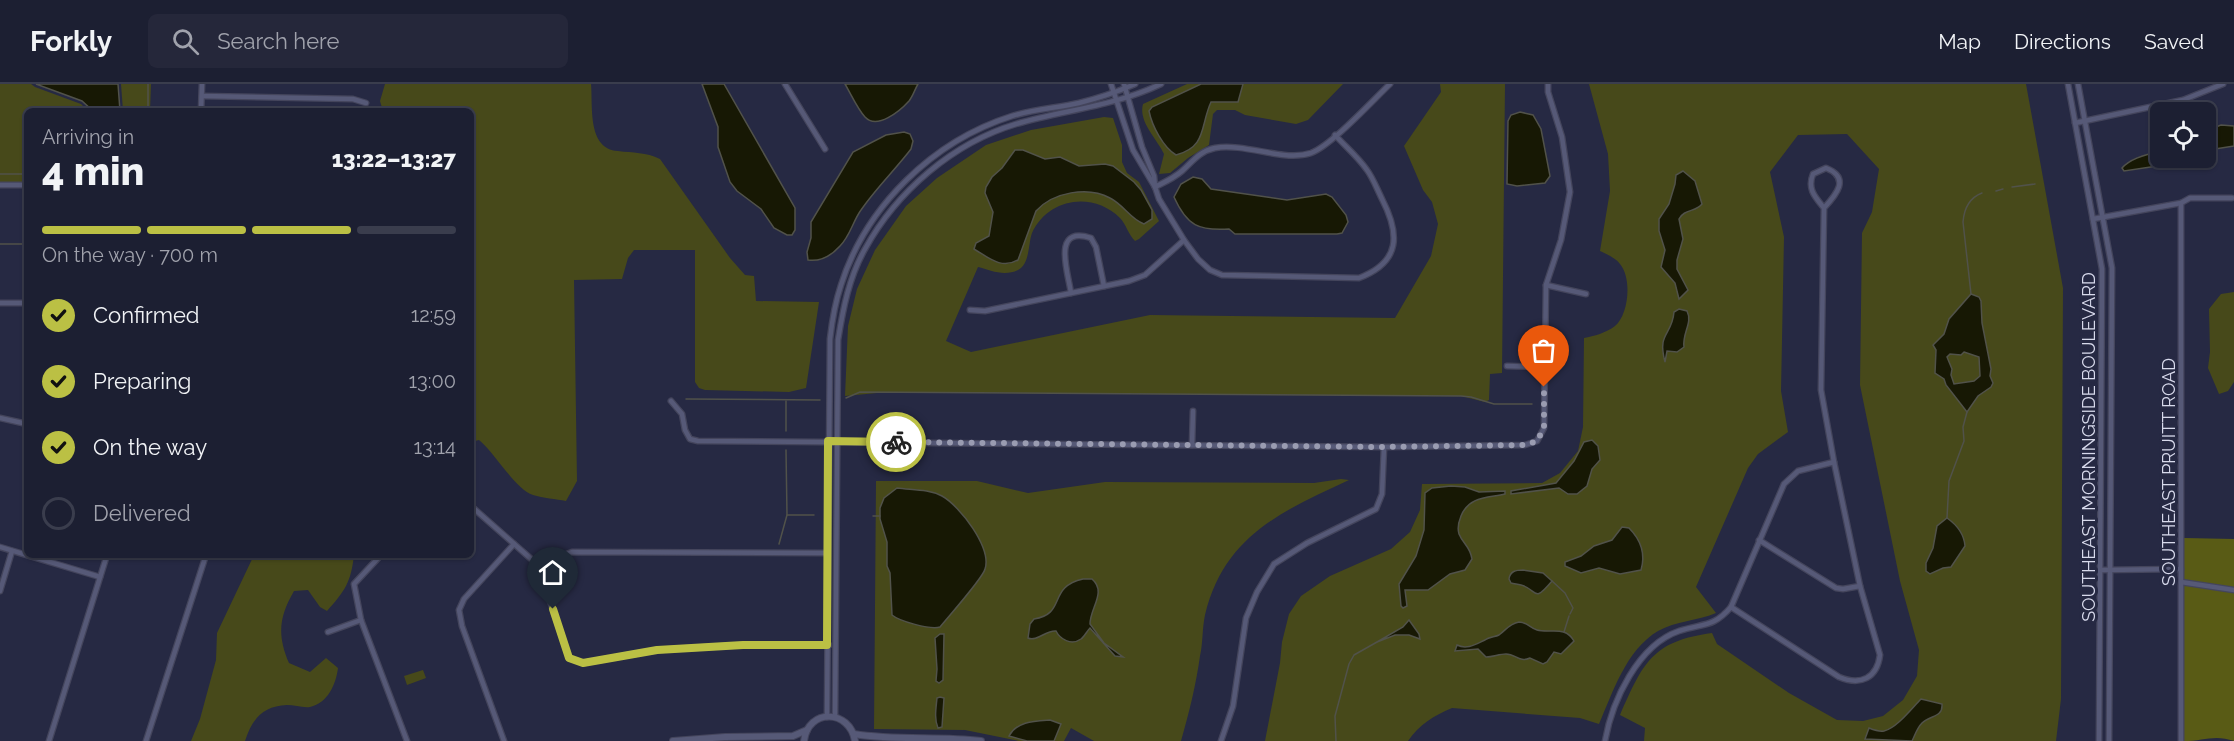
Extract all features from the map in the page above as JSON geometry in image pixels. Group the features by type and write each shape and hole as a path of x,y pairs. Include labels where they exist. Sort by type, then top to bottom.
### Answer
{"street":[{"path":"201,108 202,84"},
{"path":"785,84 825,149"},
{"path":"1111,84 1133,150 1155,187 1159,199 1184,240 1210,270 1222,276 1359,278 1373,272 1390,254 1394,239 1391,217 1369,172 1335,135"},
{"path":"827,717 828,363 834,309 850,262 875,217 909,176 955,142 982,128 1014,116 1079,103 1135,84"},
{"path":"835,717 837,364 842,312 858,264 882,221 907,192 958,150 1016,124 1117,100 1161,84"},
{"path":"1155,187 1169,180 1203,152 1215,148 1226,147 1298,156 1320,149 1390,84"},
{"path":"671,400 682,414 685,430 690,439 698,441 1383,447 1525,445 1537,441 1544,428 1546,285 1561,240 1570,192 1562,137 1548,93 1548,84"},
{"name":"SOUTHEAST MORNINGSIDE BOULEVARD","path":"2068,84 2102,269 2100,482 2102,570 2099,741"},
{"name":"SOUTHEAST MORNINGSIDE BOULEVARD","path":"2078,84 2112,268 2110,482 2112,570 2109,741"},
{"path":"2075,123 2183,100 2223,84"},
{"path":"1124,86 1142,147 1154,176 1155,187"},
{"path":"202,96 353,99 366,103"},
{"path":"1731,607 1839,677 1849,681 1862,680 1872,675 1879,667 1880,655 1860,586 1833,462 1821,390 1824,208 1811,191 1809,182 1813,174 1826,168 1838,176 1840,185 1837,193 1824,208"},
{"path":"0,185 24,185"},
{"path":"2093,219 2181,203 2190,198 2232,198"},
{"name":"SOUTHEAST PRUITT ROAD","path":"2181,203 2181,741"},
{"path":"1071,293 1064,253 1072,237 1082,235 1091,238 1096,248 1104,286"},
{"path":"970,310 985,312 1129,281 1145,275 1184,240"},
{"path":"1546,285 1586,294"},
{"path":"0,303 24,303"},
{"path":"2102,306 2112,306"},
{"path":"1507,366 1544,367"},
{"path":"2101,393 2111,394"},
{"path":"1192,445 1193,411"},
{"path":"0,418 24,422"},
{"path":"1221,741 1233,706 1246,618 1257,592 1274,564 1307,543 1376,509 1382,494 1383,447"},
{"path":"1605,741 1609,722 1636,663 1661,639 1676,632 1711,624 1722,617 1731,607 1779,493 1790,477 1798,471 1833,462"},
{"path":"2100,482 2110,482"},
{"path":"474,509 538,565 569,658 583,663 657,650 743,645 834,645"},
{"path":"1759,540 1836,588 1860,586"},
{"path":"504,741 462,626 459,610 464,599 514,544"},
{"path":"0,547 24,555"},
{"path":"0,591 12,551"},
{"path":"538,565 572,552 835,553"},
{"path":"36,558 100,577"},
{"path":"49,741 106,558"},
{"path":"146,741 205,558"},
{"path":"378,558 354,584 361,620 407,741"},
{"path":"2102,570 2181,569"},
{"path":"2181,582 2234,590"},
{"path":"328,632 361,620"},
{"path":"2101,648 2111,648"},
{"path":"673,741 793,736 807,730 819,719 835,717 850,726 855,737 953,738 981,741"},
{"path":"2100,728 2110,728"},
{"path":"804,741 807,730"}],"shaded area":[{"path":"0,84 31,84 81,104 85,108 24,108 24,182 0,182"},
{"path":"36,84 118,84 120,108 90,108 82,101"},
{"path":"121,84 151,84 150,108 123,108"},
{"path":"385,84 591,84 592,114 596,135 601,143 618,151 645,154 660,159 730,258 745,275 754,276 756,301 819,302 806,388 789,392 699,388 695,382 695,250 634,250 628,258 622,279 574,280 577,481 566,501 533,495 526,491 479,440 474,441 474,108 382,108 380,101"},
{"path":"702,84 724,84 795,208 795,230 792,235 787,235 774,228 761,209 737,191 730,182 718,147 718,127"},
{"path":"845,84 918,84 910,99 900,110 888,118 876,121 865,117"},
{"path":"1187,84 1343,84 1308,120 1296,124 1245,115 1235,110 1217,110 1213,114 1209,145 1170,173 1159,174 1164,154 1143,117 1143,104"},
{"path":"1201,84 1243,84 1238,102 1211,102 1198,141 1193,147 1176,155 1159,136 1149,111 1152,107"},
{"path":"1440,84 1505,84 1502,373 1490,374 1489,400 1485,402 1461,396 888,392 845,396 848,326 857,289 875,250 906,206 937,178 986,145 1031,130 1104,117 1113,118 1122,145 1122,162 1127,173 1139,182 1159,221 1135,241 1120,218 1109,209 1097,204 1072,202 1049,212 1039,221 1032,233 1027,259 1022,267 1013,272 1002,273 978,267 946,341 971,352 1150,315 1395,318 1431,256 1438,224 1432,202 1423,190 1404,146 1441,92"},
{"path":"1589,84 2026,84 2063,288 2061,699 2056,741 1644,741 1645,728 1620,715 1643,668 1652,658 1676,642 1712,633 1717,644 1789,693 1837,720 1863,721 1883,716 1903,700 1917,676 1919,650 1900,581 1860,385 1862,233 1872,212 1879,169 1847,134 1798,135 1770,172 1784,237 1781,391 1788,432 1758,454 1748,468 1696,587 1716,613 1665,628 1647,639 1629,660 1599,724 1580,718 1452,708 1427,721 1408,741 1265,741 1282,642 1289,614 1301,596 1330,576 1391,549 1410,532 1420,510 1422,484 1542,483 1560,473 1578,451 1583,427 1584,338 1615,326 1623,313 1627,296 1624,270 1611,256 1600,251 1610,191 1608,154"},
{"path":"1520,112 1533,115 1541,129 1550,176 1545,183 1517,186 1507,184 1508,121 1511,115"},
{"path":"2234,126 2234,146 2216,149 2216,127"},
{"path":"904,132 910,134 913,141 911,149 858,214 843,242 826,258 808,260 811,222 853,152 886,135"},
{"path":"1015,150 1023,150 1045,159 1060,157 1079,166 1105,164 1113,166 1141,190 1152,210 1152,219 1144,224 1139,222 1115,201 1101,194 1081,192 1061,195 1043,204 1036,211 1018,260 1006,264 990,259 974,249 976,243 989,236 993,212 985,193 986,187"},
{"path":"2150,154 2150,167 2124,171 2122,168 2135,159"},
{"path":"1683,171 1695,181 1702,204 1679,219 1683,239 1677,269 1688,290 1679,299 1675,283 1661,267 1665,250 1659,231 1659,219 1669,204 1676,175"},
{"path":"1193,177 1202,179 1211,189 1287,200 1326,194 1332,197 1346,215 1348,222 1342,233 1337,234 1235,234 1229,229 1210,229 1195,225 1184,215 1174,197 1181,184"},
{"path":"2234,292 2234,382 2228,391 2219,394 2208,368 2209,309 2221,294"},
{"path":"1971,294 1979,297 1991,369 1990,376 1993,383 1978,396 1967,412 1944,379 1935,373 1936,350 1933,345 1944,334 1949,319","holes":["1964,352 1979,357 1980,376 1974,381 1954,384 1952,369 1947,357 1950,354 1961,355"]},
{"path":"1679,309 1687,311 1689,315 1684,347 1677,352 1667,351 1665,362 1664,339 1671,326 1674,312"},
{"path":"1592,440 1598,446 1600,460 1592,469 1587,486 1577,494 1568,494 1559,488 1511,494 1511,491 1556,483 1574,461 1584,442"},
{"path":"1349,480 1301,503 1259,530 1241,546 1226,565 1214,588 1205,615 1196,678 1181,741 1094,741 1071,728 1064,741 1019,741 965,730 874,729 876,481 977,481 1028,493 1105,482 1314,483"},
{"path":"1465,487 1479,492 1505,491 1505,494 1474,501 1464,509 1458,527 1459,534 1470,551 1472,559 1465,570 1450,574 1428,590 1405,590 1407,606 1403,608 1399,584 1416,556 1424,530 1425,493 1432,488"},
{"path":"897,488 932,492 942,496 973,528 984,550 986,560 983,574 940,627 915,624 892,615 887,542 880,519 880,508 884,498"},
{"path":"1947,518 1959,530 1965,546 1951,567 1930,574 1926,571 1926,563 1933,548 1937,526"},
{"path":"1622,527 1629,528 1637,537 1643,552 1641,570 1620,574 1599,568 1581,573 1565,566 1565,562 1581,556 1594,546 1612,540"},
{"path":"2184,538 2234,539 2234,741 2215,738 2184,741"},
{"path":"253,558 353,558 346,586 327,611 320,607 308,590 294,591 285,609 281,626 281,635 289,663 310,672 326,658 338,668 330,692 322,701 310,707 287,705 265,711 251,726 245,741 191,741 200,719 216,660 217,633"},
{"path":"1523,570 1543,573 1552,581 1538,594 1526,587 1511,583 1509,579 1512,573"},
{"path":"1083,579 1092,579 1098,589 1090,624 1104,643 1123,657 1115,656 1090,628 1082,638 1073,642 1063,639 1056,631 1028,638 1030,624 1034,619 1051,612 1065,588"},
{"path":"1409,620 1420,639 1409,635 1395,635 1377,642 1403,627"},
{"path":"1519,622 1537,630 1566,633 1574,641 1561,654 1554,652 1543,664 1530,658 1520,659 1509,654 1486,657 1478,649 1455,651 1457,645 1468,647 1475,645 1499,635 1510,625"},
{"path":"944,634 943,680 939,683 936,681 935,638"},
{"path":"423,670 426,678 407,685 404,676"},
{"path":"937,698 944,698 942,727 938,728 936,710"},
{"path":"1921,699 1942,704 1942,709 1938,714 1922,723 1912,741 1865,739 1869,728 1880,731 1889,729"},
{"path":"1050,720 1061,724 1054,741 1027,741 1009,736 1012,731 1022,725"}],"waterway":[{"path":"148,84 148,108"},
{"path":"0,174 24,174"},
{"path":"2012,187 2035,184"},
{"path":"1996,191 2003,189"},
{"path":"1971,294 1963,222 1968,204 1982,193"},
{"path":"0,244 24,244"},
{"path":"846,398 860,392 1461,396 1494,404 1532,404"},
{"path":"686,399 820,400"},
{"path":"786,401 786,431"},
{"path":"1947,518 1949,481 1964,441 1963,427 1967,412"},
{"path":"779,544 787,515 786,450"},
{"path":"787,515 814,515"},
{"path":"873,516 880,516"},
{"path":"1552,581 1565,593 1573,608 1570,614"},
{"path":"1564,632 1569,616"},
{"path":"1336,741 1335,716 1349,664 1354,655 1377,642"}],"way so far":[{"path":"896,442 1383,447 1525,445 1537,441 1544,428 1544,387"}],"route":[{"path":"553,609 569,658 583,663 657,650 743,645 827,645 828,441 896,442"}]}
